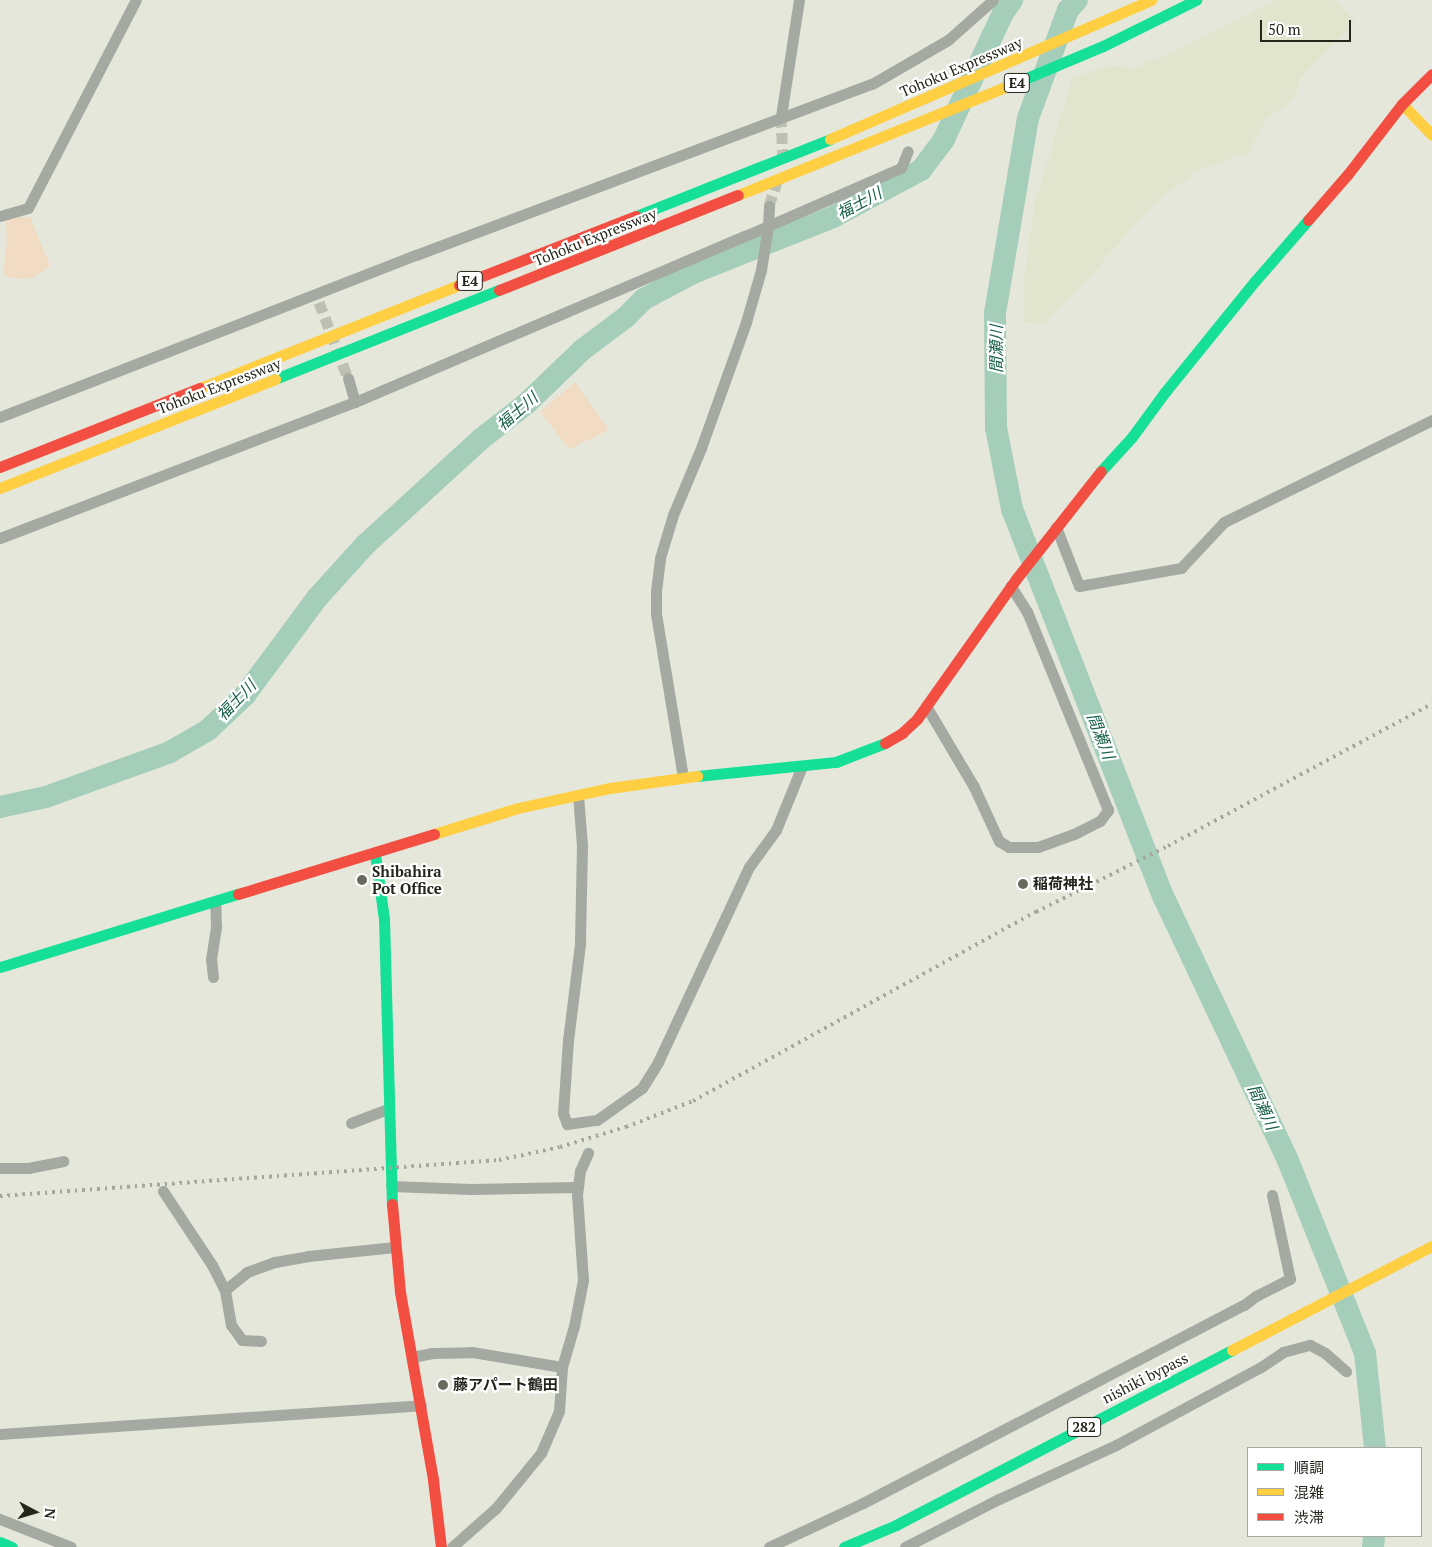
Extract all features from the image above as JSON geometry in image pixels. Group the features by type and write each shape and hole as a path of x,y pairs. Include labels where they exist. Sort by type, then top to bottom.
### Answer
{"main road":[{"name":"Tohoku Expressway","path":"0,468 845,133 1109,20 1151,0"},
{"name":"Tohoku Expressway","path":"0,488 930,119 1103,46 1196,0"},
{"path":"0,967 375,854 518,808 578,795 683,777 836,762 878,748 902,733 926,706 1046,540 1096,477 1132,437 1164,392 1255,281 1348,174 1402,104 1432,74"},
{"path":"1402,104 1432,135"},
{"path":"375,854 385,946 388,1108 395,1247 435,1489 441,1547"},
{"name":"nishiki bypass","path":"844,1547 896,1525 1432,1246"},
{"path":"0,1542 12,1547"}],"street":[{"path":"0,216 28,208 136,0"},
{"path":"781,116 799,0"},
{"path":"0,417 318,298 781,116 872,84 948,40 993,0"},
{"path":"0,538 355,402 769,226 901,168 908,151"},
{"path":"683,777 656,614 656,591 660,558 673,515 701,448 746,322 761,270 769,226 769,206"},
{"path":"348,378 355,402"},
{"path":"1056,527 1079,586 1181,568 1224,522 1432,420"},
{"path":"926,706 974,787 999,841 1009,847 1038,847 1074,834 1100,821 1108,810 1014,583"},
{"path":"578,795 582,846 580,944 568,1040 564,1113 567,1124 597,1120 642,1088 658,1062 750,867 776,830 802,766"},
{"path":"213,977 211,959 216,926 215,902"},
{"path":"351,1123 388,1108"},
{"path":"452,1547 496,1508 541,1453 559,1411 562,1367 574,1326 583,1280 578,1187 580,1171 588,1153"},
{"path":"0,1168 28,1168 63,1161"},
{"path":"391,1186 471,1190 578,1187"},
{"path":"163,1191 212,1265 225,1290 231,1326 242,1340 261,1341"},
{"path":"769,1547 863,1503 1244,1305 1256,1296 1290,1279 1272,1196"},
{"path":"225,1290 247,1272 276,1262 395,1247"},
{"path":"905,1547 999,1499 1116,1444 1261,1367 1283,1352 1310,1345 1326,1353 1346,1371"},
{"path":"412,1358 433,1353 472,1352 562,1367"},
{"path":"0,1434 421,1405"},
{"path":"0,1519 71,1547"}],"shaded area":[{"path":"1276,0 1335,0 1355,22 1299,79 1298,90 1290,101 1265,121 1248,152 1196,172 1154,203 1076,292 1043,323 1024,322 1024,282 1034,207 1072,78 1108,65 1134,68 1177,50"},
{"path":"30,217 50,266 34,277 22,279 8,277 3,273 7,242 6,218"},
{"path":"575,382 609,430 569,449 540,412"}],"waterway":[{"name":"福士川","path":"0,807 46,797 170,752 208,730 245,695 317,598 365,545 481,439 527,403 582,350 626,317 644,299 693,273 833,217 921,170 944,139 1003,13 1012,0"},
{"name":"間瀬川","path":"1077,0 1068,10 1028,118 995,313 996,428 1012,509 1164,898 1287,1158 1365,1353 1375,1447"},
{"name":"間瀬川","path":"1373,1547 1374,1537"}],"tunnel":[{"path":"781,116 783,161"},
{"path":"769,206 778,179"},
{"path":"319,302 348,378"}],"railway":[{"path":"0,1196 499,1160 560,1147 626,1127 693,1101 1036,912 1168,846 1432,704"}],"traffic: fast":[{"path":"1003,88 1103,46 1196,0"},
{"path":"636,216 830,139"},
{"path":"1101,471 1132,437 1165,392 1255,281 1308,220"},
{"path":"275,379 499,290"},
{"path":"697,776 836,762 885,743"},
{"path":"375,854 384,919 392,1204"},
{"path":"0,967 238,894"},
{"path":"844,1547 896,1525 1232,1350"},
{"path":"0,1542 12,1547"}],"traffic: slow":[{"path":"830,139 1151,0"},
{"path":"738,195 1003,88"},
{"path":"1402,104 1432,135"},
{"path":"200,388 459,285"},
{"path":"0,488 275,379"},
{"path":"434,834 518,808 610,788 697,776"},
{"path":"1232,1350 1432,1246"}],"traffic: jam":[{"path":"1308,220 1348,174 1402,104 1432,74"},
{"path":"499,290 738,195"},
{"path":"459,285 636,216"},
{"path":"0,467 200,388"},
{"path":"885,743 902,733 917,719 1016,579 1101,471"},
{"path":"238,894 434,834"},
{"path":"392,1204 400,1292 433,1480 441,1547"}],"place":[{"name":"Shibahira Pot Office","path":"362,880"},
{"name":"稲荷神社","path":"1023,884"},
{"name":"藤アパート鶴田","path":"443,1385"}]}
